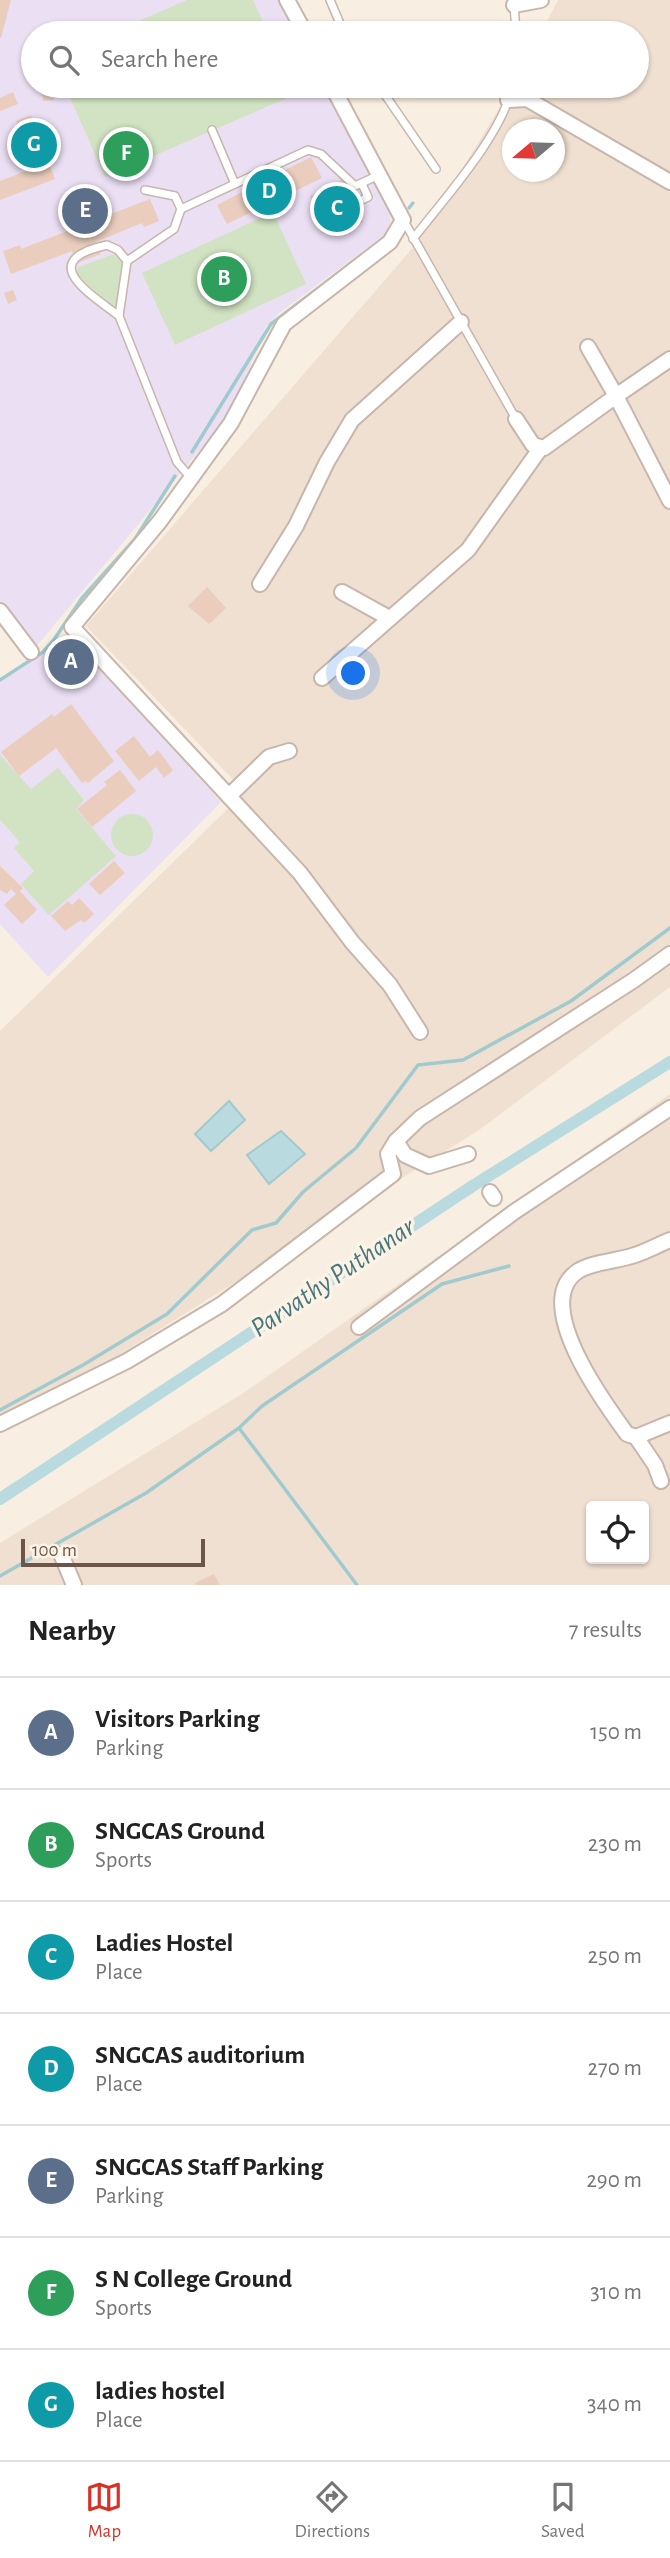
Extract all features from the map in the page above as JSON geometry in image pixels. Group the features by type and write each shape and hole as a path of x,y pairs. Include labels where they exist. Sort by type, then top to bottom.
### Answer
{"street":[{"path":"287,0 298,21"},
{"path":"513,3 541,0"},
{"path":"338,98 403,220 390,242 284,324 231,423 191,478 72,628 300,873 352,942 390,985 419,1032"},
{"path":"524,98 670,182"},
{"path":"260,584 296,526 327,462 352,420 461,323"},
{"path":"588,347 670,501"},
{"path":"323,678 468,550 540,449 670,359"},
{"path":"516,419 533,445 540,449"},
{"path":"342,592 389,618"},
{"path":"0,611 31,652"},
{"path":"229,796 269,757 289,751"},
{"path":"0,1424 127,1361 222,1304 393,1174 388,1154 396,1140 420,1118 634,981 670,954"},
{"path":"359,1327 514,1212 670,1108"},
{"path":"396,1140 405,1155 429,1166 468,1154"},
{"path":"661,1481 655,1465 636,1437 627,1434 591,1379 572,1345 561,1309 564,1290 577,1272 636,1255 670,1240"},
{"path":"636,1437 670,1423"},
{"path":"61,1554 74,1585"}],"lane":[{"path":"330,0 339,21"},
{"path":"513,3 515,21"},
{"path":"387,98 436,169"},
{"path":"413,239 478,154 507,98"},
{"path":"212,130 236,184"},
{"path":"181,209 312,150 321,154 355,186 379,175"},
{"path":"362,184 368,197 365,199"},
{"path":"145,190 175,196 181,209 174,229 127,261 119,316 177,462 191,478"},
{"path":"403,220 516,419"},
{"path":"119,316 76,283 70,267 72,261 82,253 107,246 117,250 127,261"}],"shaded area":[{"path":"0,0 282,0 293,21 21,21 21,98 333,98 391,207 390,231 278,314 265,328 233,410 36,647 0,601"},
{"path":"558,0 670,0 670,987 479,1130 0,1429 0,1031 245,792 86,626 416,244 506,98 649,98 649,21 547,21"},
{"path":"67,634 221,802 48,977 0,924 0,682"},
{"path":"670,1094 670,1585 0,1585 0,1543 245,1392"}],"green space":[{"path":"187,0 253,0 263,21 139,21"},
{"path":"70,98 287,98 105,177"},
{"path":"273,212 306,284 175,345 142,273"},
{"path":"114,254 123,262 117,313 76,273 79,267"},
{"path":"0,755 31,789 58,768 84,800 76,809 116,856 49,915 21,884 34,871 14,848 20,842 0,820"},
{"path":"132,814 147,820 153,835 147,850 132,856 117,850 111,835 117,820"}],"water":[{"path":"229,1101 245,1120 211,1151 195,1134"},
{"path":"281,1131 305,1154 269,1184 247,1155"}],"building":[{"path":"0,0 11,0 1,38 0,38"},
{"path":"13,92 18,104 0,111 0,98"},
{"path":"31,115 55,179 0,200 0,181 34,168 16,121"},
{"path":"311,157 322,178 227,224 217,205"},
{"path":"343,179 363,222 335,235 329,222 324,225 310,196"},
{"path":"150,199 159,221 144,227 142,223 96,242 101,254 77,263 72,251 11,274 3,251 20,245 21,249"},
{"path":"13,290 17,300 8,304 4,293"},
{"path":"207,587 226,608 209,624 188,606"},
{"path":"71,704 114,761 88,783 82,783 56,748 19,776 1,752 52,714 54,717"},
{"path":"134,736 150,757 158,750 173,770 164,778 156,767 139,781 115,751"},
{"path":"120,770 136,791 92,827 77,809 107,785 104,782"},
{"path":"114,861 125,873 100,895 89,884"},
{"path":"0,866 23,888 20,891 37,910 22,924 4,905 16,894 11,889 7,894 0,890"},
{"path":"79,898 94,914 84,923 81,920 65,931 51,916 68,901 72,905"},
{"path":"214,1574 220,1585 196,1585 195,1583"}],"waterway":[{"path":"409,208 413,203"},
{"path":"192,452 271,324 362,255"},
{"path":"0,680 43,652 53,641 82,598 135,539 175,476"},
{"path":"0,1410 83,1365 167,1314 252,1230 276,1223 303,1192 356,1148 418,1065 463,1060 571,1001 670,928"},
{"name":"Parvathy Puthanar","path":"0,1499 471,1187 670,1062"},
{"path":"239,1428 262,1406 442,1284 509,1266"},
{"path":"0,1576 146,1493 239,1428 357,1585"}],"place":[{"name":"ladies hostel","path":"34,145"},
{"name":"S N College Ground","path":"126,154"},
{"name":"SNGCAS auditorium","path":"269,192"},
{"name":"Ladies Hostel","path":"337,209"},
{"name":"SNGCAS Staff Parking","path":"85,211"},
{"name":"SNGCAS Ground","path":"224,279"},
{"name":"Visitors Parking","path":"71,662"}]}
